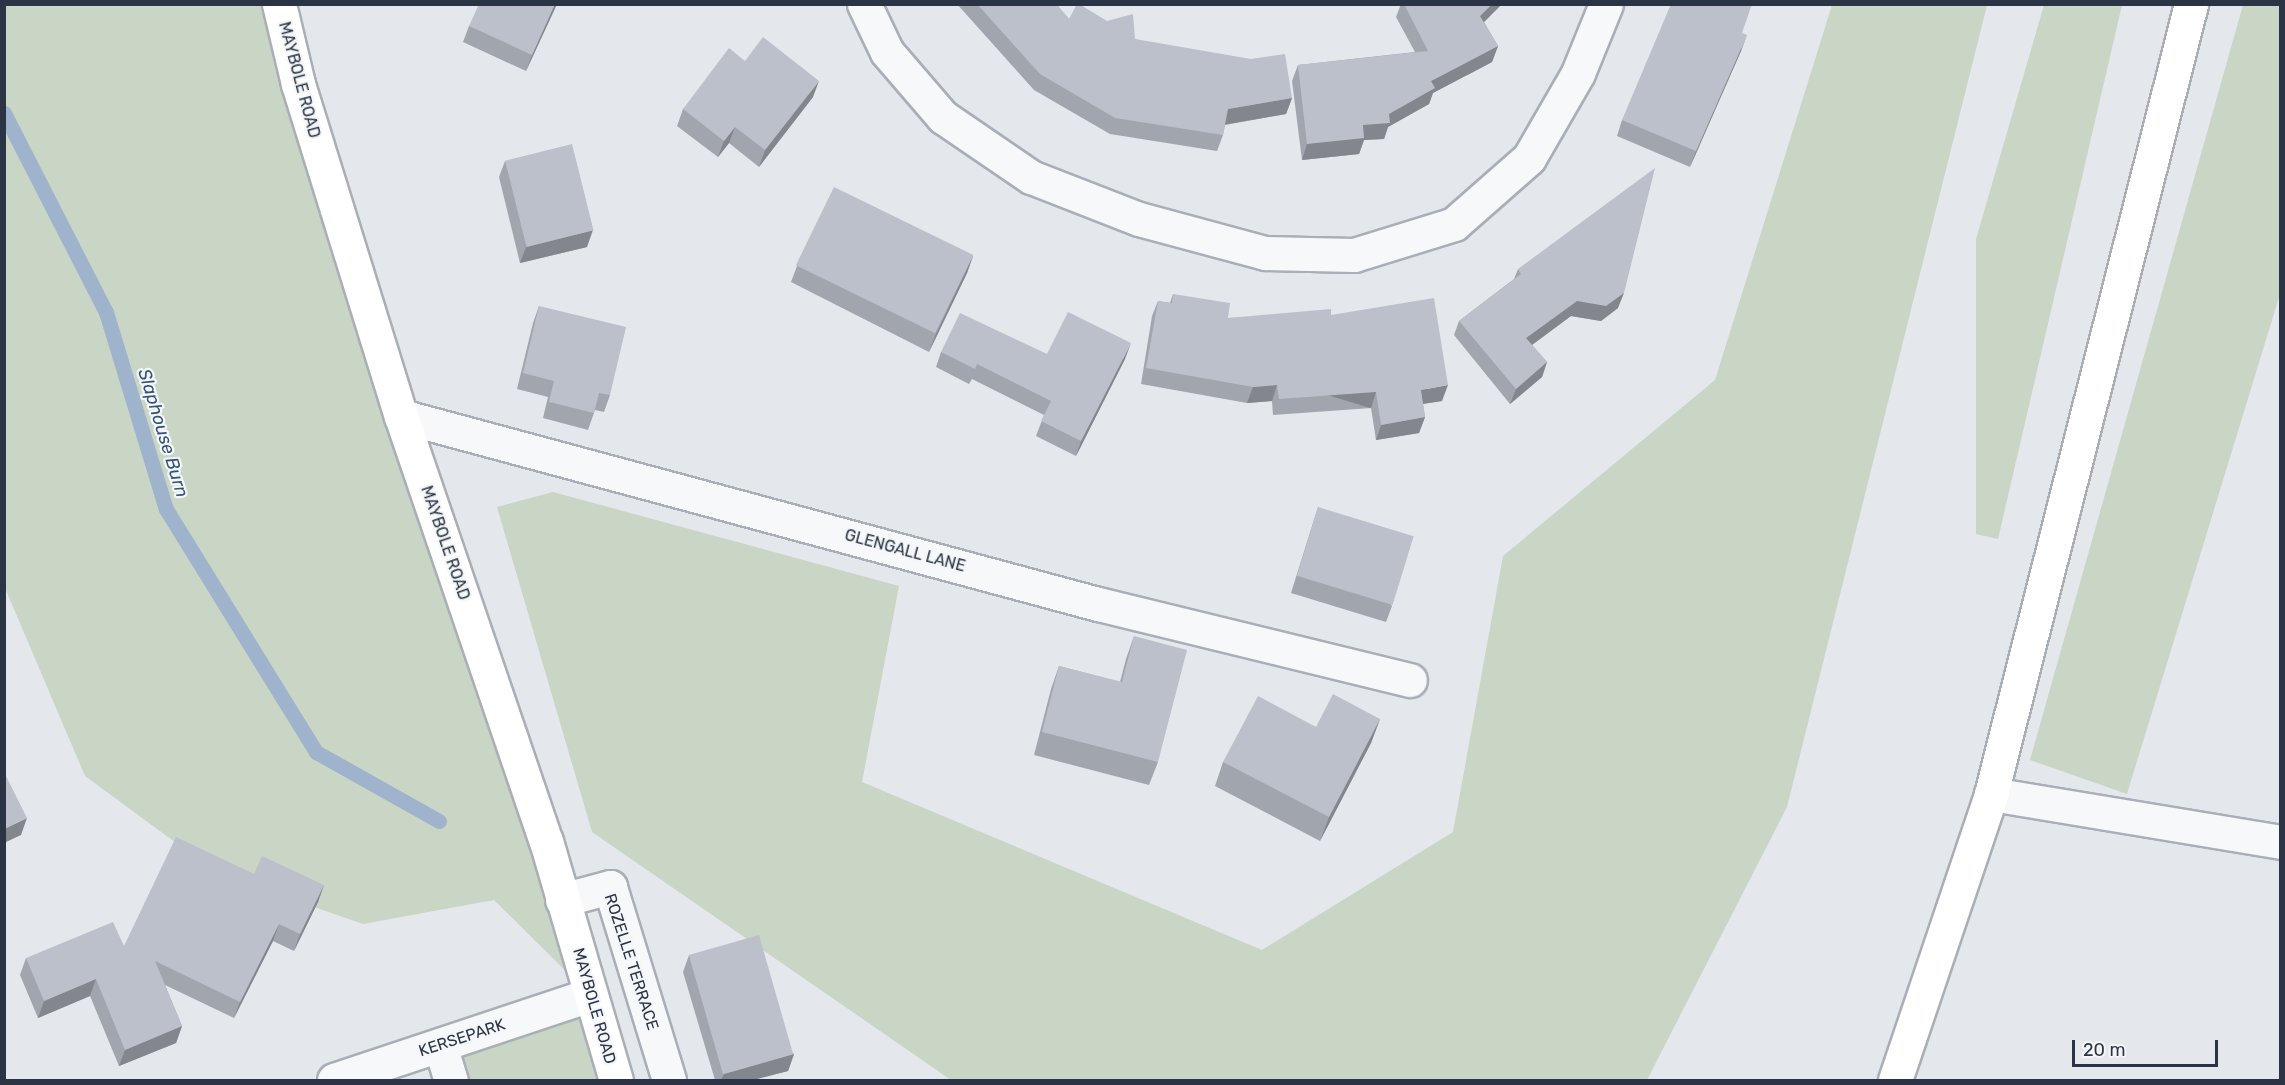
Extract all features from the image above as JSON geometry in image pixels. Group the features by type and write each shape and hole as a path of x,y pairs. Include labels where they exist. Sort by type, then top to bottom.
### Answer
{"main road":[{"name":"MAYBOLE ROAD","path":"279,4 298,84 401,416 546,840 616,1080"},
{"path":"1895,1080 1991,794 2191,4"}],"street":[{"path":"864,4 887,52 943,117 1031,177 1139,219 1265,253 1354,255 1454,224 1529,158 1578,73 1606,4"},
{"name":"GLENGALL LANE","path":"401,416 1098,604 1410,680"},
{"path":"1991,794 2280,842"},
{"name":"ROZELLE TERRACE","path":"562,900 610,887 669,1080"},
{"name":"KERSEPARK","path":"334,1080 590,995"},
{"path":"440,1045 451,1080"}],"green space":[{"path":"4,5 281,5 401,416 546,841 616,1080 451,1080 440,1045 590,995 494,900 363,924 217,873 85,776 5,588"},
{"path":"1832,5 1987,5 1787,807 1647,1080 951,1080 592,832 497,507 553,492 899,586 862,782 1262,950 1453,832 1503,556 1715,380"},
{"path":"2044,5 2122,5 1998,539 1976,534 1976,239"},
{"path":"2243,5 2280,5 2280,294 2127,794 2030,760"}],"building":[{"path":"479,4 555,4 532,55 469,26"},
{"path":"977,4 1056,4 1069,19 1079,4 1107,21 1133,14 1135,39 1251,59 1285,54 1292,98 1228,109 1223,135 1115,118 1040,74"},
{"path":"1404,4 1492,4 1480,16 1498,46 1431,81 1435,88 1389,114 1390,123 1363,125 1364,138 1307,144 1298,65 1428,51"},
{"path":"1671,4 1752,4 1742,33 1747,35 1696,151 1622,120"},
{"path":"763,37 819,81 765,150 735,127 724,141 683,109 729,48 745,61"},
{"path":"572,144 594,230 527,247 505,161"},
{"path":"1655,168 1624,293 1606,306 1577,301 1526,338 1547,362 1516,389 1459,321 1521,274 1518,269"},
{"path":"834,187 973,255 935,333 796,265"},
{"path":"1173,294 1230,303 1228,318 1331,309 1331,315 1434,298 1448,385 1421,390 1425,417 1381,425 1376,392 1279,399 1277,385 1253,387 1146,368 1158,301 1172,303"},
{"path":"539,306 626,327 610,395 599,393 594,413 549,402 554,381 523,373"},
{"path":"1068,312 1131,343 1081,441 1041,421 1051,401 977,364 975,369 941,352 960,313 1047,354"},
{"path":"1318,507 1414,536 1393,605 1297,576"},
{"path":"1134,636 1187,650 1158,762 1042,732 1059,666 1122,682"},
{"path":"1333,694 1380,719 1329,817 1223,762 1258,696 1316,727"},
{"path":"4,772 27,818 4,829"},
{"path":"176,837 254,874 262,856 324,885 300,934 279,924 240,1002 155,961 182,1026 125,1050 96,979 44,1001 26,958 113,922 124,946"},
{"path":"759,935 793,1054 723,1074 689,955"}],"waterway":[{"name":"Slaphouse Burn","path":"4,113 106,312 166,509 316,752 439,821"}]}
